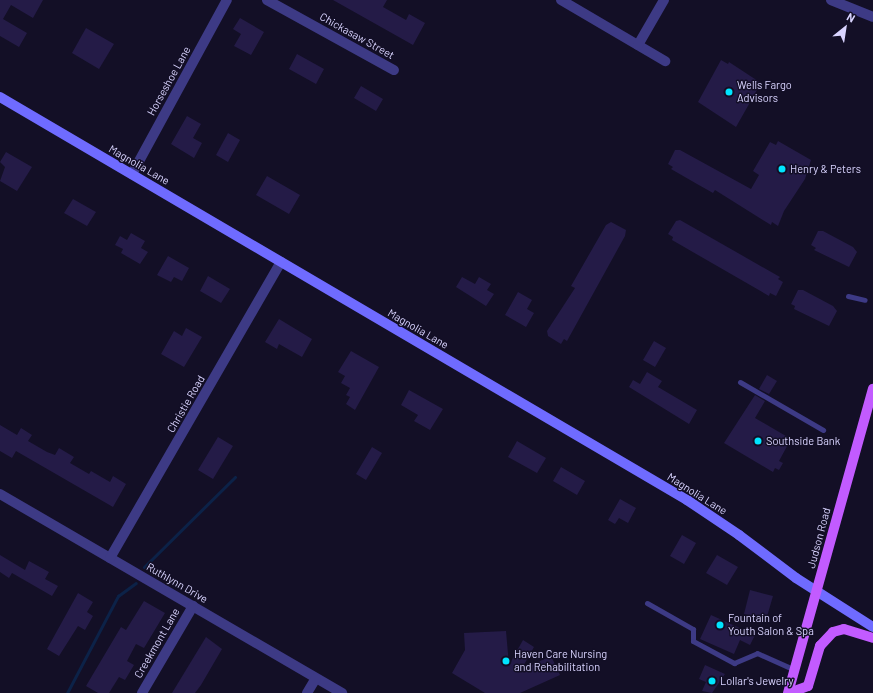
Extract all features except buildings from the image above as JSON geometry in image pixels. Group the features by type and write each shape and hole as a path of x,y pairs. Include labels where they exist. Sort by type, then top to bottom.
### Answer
{"main road":[{"name":"Magnolia Lane","path":"0,97 687,500 817,592 873,627"},
{"name":"Judson Road","path":"789,693 794,670 873,389"},
{"path":"789,693 808,686 820,646 833,632 844,629 873,638"}],"street":[{"name":"Horseshoe Lane","path":"132,174 227,0"},
{"name":"Chickasaw Street","path":"267,0 394,70"},
{"path":"560,0 665,61"},
{"path":"638,45 664,0"},
{"path":"831,0 873,17"},
{"name":"Christie Road","path":"110,558 281,262"},
{"name":"Ruthlynn Drive","path":"0,494 342,693"},
{"name":"Creekmont Lane","path":"142,693 193,606"},
{"path":"307,693 316,678"}],"lane":[{"path":"848,296 865,300"},
{"path":"740,382 823,430"},
{"path":"647,603 692,629 694,641 734,663 757,653 794,670"}],"waterway":[{"path":"144,567 235,477"},
{"path":"67,693 118,596 136,583"}],"place":[{"name":"Wells Fargo Advisors","path":"729,92"},
{"name":"Henry & Peters","path":"782,169"},
{"name":"Southside Bank","path":"758,441"},
{"name":"Fountain of Youth Salon & Spa","path":"720,625"},
{"name":"Haven Care Nursing and Rehabilitation","path":"506,661"},
{"name":"Lollar's Jewelry","path":"712,681"}]}
